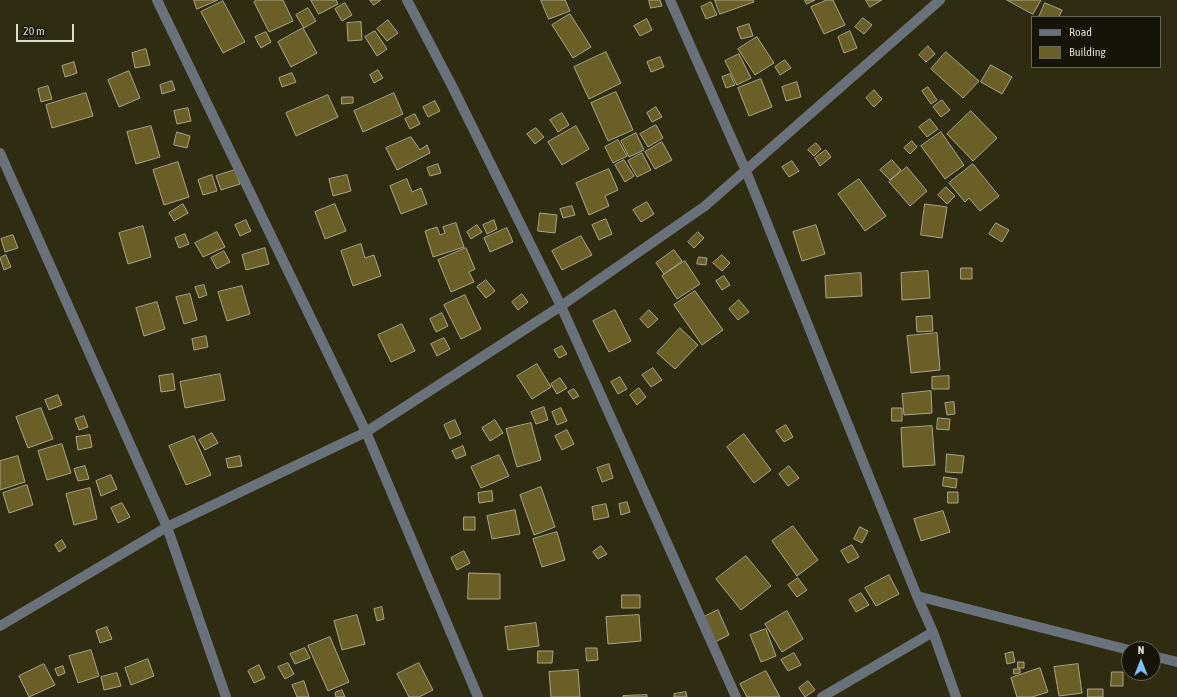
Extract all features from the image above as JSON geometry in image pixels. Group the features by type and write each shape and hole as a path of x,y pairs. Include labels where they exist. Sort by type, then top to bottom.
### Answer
{"street":[{"path":"157,0 366,432 478,697"},
{"path":"407,0 451,84 561,306 736,697"},
{"path":"670,0 746,171 917,596 933,632 956,697"},
{"path":"0,626 167,527 366,432 561,306 705,206 940,0"},
{"path":"0,153 167,527 226,697"},
{"path":"917,596 1121,648"},
{"path":"822,697 933,632"},
{"path":"1161,658 1177,662"}],"building":[{"path":"194,0 218,0 197,9"},
{"path":"257,0 283,0 293,21 269,32 254,2"},
{"path":"311,0 336,0 338,4 319,14"},
{"path":"370,0 381,0 374,5"},
{"path":"541,0 565,0 570,11 549,19"},
{"path":"649,0 660,0 662,6 651,8"},
{"path":"715,0 753,0 754,2 720,14"},
{"path":"805,0 815,0 807,4"},
{"path":"827,0 833,0 845,25 824,34 811,7"},
{"path":"866,0 882,0 870,7"},
{"path":"1007,0 1041,0 1033,14"},
{"path":"223,1 245,42 223,53 201,12"},
{"path":"711,2 717,15 706,19 701,7"},
{"path":"345,3 352,15 342,21 335,9"},
{"path":"1045,3 1062,10 1059,16 1039,16"},
{"path":"308,8 316,21 304,28 296,15"},
{"path":"570,14 591,47 573,58 552,25"},
{"path":"863,18 872,25 864,34 855,27"},
{"path":"647,19 652,30 640,36 634,26"},
{"path":"388,20 398,33 387,41 377,29"},
{"path":"361,22 362,40 348,41 347,23"},
{"path":"749,24 753,36 741,39 737,28"},
{"path":"303,28 317,53 291,67 278,42"},
{"path":"375,31 387,49 377,56 365,37"},
{"path":"850,31 857,48 844,53 838,37"},
{"path":"266,32 271,42 261,48 255,37"},
{"path":"757,37 774,63 755,75 738,49"},
{"path":"928,46 935,54 926,62 919,55"},
{"path":"146,49 150,65 135,68 132,53"},
{"path":"606,52 621,83 589,99 574,67"},
{"path":"946,52 979,81 963,98 931,69"},
{"path":"739,54 751,78 737,85 725,61"},
{"path":"660,57 664,67 651,72 647,62"},
{"path":"785,60 791,68 780,75 775,67"},
{"path":"74,62 77,73 65,77 62,66"},
{"path":"991,65 1012,77 1002,94 981,82"},
{"path":"378,70 383,78 374,83 370,75"},
{"path":"129,71 140,98 119,107 108,80"},
{"path":"292,73 296,82 282,87 279,78"},
{"path":"730,74 735,85 726,88 722,77"},
{"path":"761,79 772,107 749,116 738,88"},
{"path":"172,81 175,90 162,94 160,85"},
{"path":"797,82 801,97 786,101 782,87"},
{"path":"48,86 52,99 41,102 38,89"},
{"path":"928,87 937,100 931,104 922,91"},
{"path":"874,90 882,99 874,107 866,98"},
{"path":"616,92 633,130 608,141 591,103"},
{"path":"86,93 93,116 52,128 46,105"},
{"path":"394,93 403,114 363,132 354,111"},
{"path":"328,95 338,117 296,136 286,113"},
{"path":"342,97 353,97 353,103 342,104"},
{"path":"942,100 950,110 941,117 933,107"},
{"path":"435,101 440,111 428,117 423,107"},
{"path":"656,107 662,117 652,122 647,113"},
{"path":"188,108 191,121 177,124 174,111"},
{"path":"971,111 997,138 973,161 947,134"},
{"path":"562,113 569,125 558,132 550,120"},
{"path":"415,114 420,124 410,129 405,119"},
{"path":"930,119 938,129 927,137 919,127"},
{"path":"656,125 663,138 648,147 640,134"},
{"path":"151,126 160,157 136,164 127,132"},
{"path":"576,126 589,149 562,165 548,142"},
{"path":"536,128 544,137 535,144 527,134"},
{"path":"177,132 190,136 187,148 174,145"},
{"path":"941,132 964,165 945,179 921,146"},
{"path":"636,133 644,150 629,157 621,141"},
{"path":"411,137 420,150 427,145 430,153 397,170 386,148"},
{"path":"618,140 627,156 613,163 605,147"},
{"path":"912,141 917,147 910,154 904,148"},
{"path":"662,142 672,160 655,169 645,152"},
{"path":"816,143 821,149 814,156 808,150"},
{"path":"826,150 831,157 820,166 815,158"},
{"path":"642,153 651,170 637,177 628,161"},
{"path":"624,160 634,176 625,182 615,165"},
{"path":"892,160 901,170 890,180 880,170"},
{"path":"792,161 799,171 789,177 782,167"},
{"path":"178,162 189,197 164,205 153,170"},
{"path":"438,164 441,173 430,176 427,168"},
{"path":"973,164 999,196 980,211 969,198 965,202 949,183"},
{"path":"907,167 927,191 910,206 889,182"},
{"path":"609,169 618,190 605,196 609,206 589,215 576,183"},
{"path":"235,170 240,184 221,190 216,176"},
{"path":"212,175 217,191 203,195 198,180"},
{"path":"347,175 351,191 333,196 329,179"},
{"path":"407,179 412,192 421,188 427,204 401,214 390,186"},
{"path":"859,179 886,216 865,231 838,194"},
{"path":"946,187 955,196 947,204 938,195"},
{"path":"647,202 654,214 641,222 633,210"},
{"path":"183,204 188,213 174,221 169,213"},
{"path":"335,204 346,231 325,239 315,212"},
{"path":"925,204 947,207 942,238 921,235"},
{"path":"572,206 575,215 563,218 560,209"},
{"path":"540,213 557,215 555,233 538,231"},
{"path":"606,219 612,234 599,240 592,225"},
{"path":"246,220 251,231 240,236 235,225"},
{"path":"494,220 497,229 487,234 483,225"},
{"path":"456,223 464,247 433,257 425,231 437,227 440,235 445,233 443,227"},
{"path":"996,223 1009,230 1002,242 989,234"},
{"path":"477,225 482,232 471,239 467,232"},
{"path":"816,225 825,254 802,261 793,232"},
{"path":"143,226 151,257 128,264 119,233"},
{"path":"507,228 513,242 490,252 484,238"},
{"path":"217,232 225,247 203,257 195,243"},
{"path":"698,232 704,238 694,248 688,242"},
{"path":"185,234 189,244 179,248 175,238"},
{"path":"13,235 18,248 5,252 1,239"},
{"path":"581,236 592,255 562,270 552,251"},
{"path":"361,244 365,258 374,255 381,276 353,286 341,251"},
{"path":"265,248 269,264 246,270 242,255"},
{"path":"466,248 475,269 469,272 474,282 451,292 438,260"},
{"path":"674,250 682,261 664,274 656,263"},
{"path":"224,251 230,262 217,269 211,258"},
{"path":"6,255 11,267 4,270 0,258"},
{"path":"722,255 730,263 722,271 713,263"},
{"path":"699,257 707,258 706,265 697,264"},
{"path":"685,261 700,284 677,299 662,276"},
{"path":"961,268 972,268 972,279 961,279"},
{"path":"928,271 930,298 902,300 901,273"},
{"path":"861,273 862,296 826,298 825,276"},
{"path":"724,276 730,285 722,290 716,281"},
{"path":"486,280 495,291 486,298 477,287"},
{"path":"204,285 207,295 199,298 195,287"},
{"path":"242,286 250,314 227,321 218,292"},
{"path":"695,291 723,330 702,345 674,305"},
{"path":"190,294 197,320 184,324 176,297"},
{"path":"522,294 528,302 518,310 512,302"},
{"path":"465,295 481,329 461,339 444,305"},
{"path":"739,300 749,312 738,320 729,309"},
{"path":"157,302 165,329 144,336 136,308"},
{"path":"615,310 631,341 609,352 593,321"},
{"path":"649,310 658,319 648,328 640,319"},
{"path":"442,313 448,326 436,332 430,319"},
{"path":"932,316 933,331 917,332 916,317"},
{"path":"402,324 415,351 391,362 378,335"},
{"path":"680,328 698,345 675,369 657,353"},
{"path":"937,333 940,370 911,373 907,336"},
{"path":"206,336 208,347 194,350 192,339"},
{"path":"444,338 450,349 437,356 431,344"},
{"path":"562,346 567,354 559,358 554,350"},
{"path":"537,364 551,387 532,399 517,376"},
{"path":"653,368 662,380 651,387 642,375"},
{"path":"173,374 175,390 161,392 159,376"},
{"path":"220,374 225,400 185,408 180,382"},
{"path":"949,376 949,389 932,389 932,377"},
{"path":"620,377 627,389 618,394 611,382"},
{"path":"560,378 567,388 557,394 551,384"},
{"path":"639,388 646,397 637,405 630,395"},
{"path":"574,389 579,396 573,399 568,392"},
{"path":"931,391 932,413 904,415 902,394"},
{"path":"58,395 62,405 49,410 45,400"},
{"path":"954,402 955,414 947,415 945,403"},
{"path":"544,407 548,420 536,424 531,412"},
{"path":"41,408 53,439 28,448 16,417"},
{"path":"561,408 567,421 557,425 552,412"},
{"path":"892,408 902,408 902,421 892,421"},
{"path":"84,416 88,427 79,430 75,419"},
{"path":"938,418 950,419 949,430 937,429"},
{"path":"455,420 461,434 450,439 444,425"},
{"path":"495,420 503,433 490,441 482,428"},
{"path":"531,423 541,460 517,467 506,429"},
{"path":"786,425 793,437 784,442 776,431"},
{"path":"932,426 935,465 903,467 901,428"},
{"path":"567,430 574,444 562,450 555,436"},
{"path":"212,433 218,443 205,450 199,440"},
{"path":"744,434 771,470 754,483 727,447"},
{"path":"90,435 92,447 78,450 76,437"},
{"path":"194,436 211,475 186,485 169,446"},
{"path":"62,444 71,473 47,480 38,451"},
{"path":"463,446 466,455 456,459 452,451"},
{"path":"947,454 964,456 962,473 946,472"},
{"path":"499,455 509,476 481,488 471,467"},
{"path":"18,456 25,482 0,490 0,461"},
{"path":"240,456 242,466 228,468 226,459"},
{"path":"609,464 613,478 602,482 597,468"},
{"path":"85,466 89,479 78,481 74,469"},
{"path":"789,466 799,478 788,486 779,474"},
{"path":"111,475 117,489 101,496 96,481"},
{"path":"944,477 957,479 956,488 943,486"},
{"path":"27,485 33,505 9,513 3,493"},
{"path":"541,487 555,527 534,535 520,495"},
{"path":"90,488 97,519 74,525 66,494"},
{"path":"492,491 493,501 479,503 478,493"},
{"path":"948,492 958,492 958,503 948,503"},
{"path":"627,502 630,512 621,515 619,504"},
{"path":"122,503 130,517 118,523 111,508"},
{"path":"606,504 609,517 594,520 592,507"},
{"path":"515,510 520,534 492,539 487,516"},
{"path":"943,511 950,532 921,541 914,519"},
{"path":"464,517 475,517 475,530 464,530"},
{"path":"793,526 818,560 797,576 772,541"},
{"path":"860,527 868,531 862,543 854,539"},
{"path":"557,532 565,560 542,567 533,539"},
{"path":"62,540 66,547 59,552 55,545"},
{"path":"852,545 859,557 848,563 841,551"},
{"path":"601,546 607,554 598,559 593,552"},
{"path":"464,551 470,563 457,570 451,558"},
{"path":"746,556 771,586 741,610 716,579"},
{"path":"469,573 500,574 500,599 468,599"},
{"path":"889,575 899,594 876,606 865,588"},
{"path":"798,578 807,590 797,597 788,585"},
{"path":"861,593 869,605 856,612 849,600"},
{"path":"622,595 640,595 640,608 622,608"},
{"path":"382,607 384,619 377,621 374,609"},
{"path":"718,610 729,635 715,642 704,617"},
{"path":"787,611 803,639 782,652 765,624"},
{"path":"357,615 365,644 342,650 334,621"},
{"path":"639,615 641,641 608,644 606,617"},
{"path":"536,623 539,646 508,650 505,627"},
{"path":"107,627 112,639 100,643 96,631"},
{"path":"766,629 776,656 761,662 750,635"},
{"path":"330,637 349,682 328,691 308,646"},
{"path":"305,648 310,658 295,664 290,654"},
{"path":"586,648 597,648 598,660 587,661"},
{"path":"91,650 99,676 78,683 69,656"},
{"path":"538,651 553,651 552,663 538,663"},
{"path":"1013,652 1015,662 1007,664 1005,654"},
{"path":"794,653 801,665 788,671 781,660"},
{"path":"148,659 154,676 131,685 125,668"},
{"path":"1018,662 1024,662 1024,668 1018,668"},
{"path":"288,663 294,674 285,679 278,667"},
{"path":"419,663 433,690 419,697 409,697 397,674"},
{"path":"44,664 55,685 29,697 19,676"},
{"path":"1078,664 1082,693 1059,696 1054,667"},
{"path":"259,665 265,678 254,683 248,671"},
{"path":"63,666 65,673 58,676 55,669"},
{"path":"1040,668 1048,692 1032,697 1017,697 1011,678"},
{"path":"1014,669 1020,669 1020,673 1014,674"},
{"path":"578,670 580,697 551,697 549,672"},
{"path":"766,671 780,697 747,697 740,684"},
{"path":"1112,672 1121,672 1121,681 1123,681 1123,686 1111,686"},
{"path":"117,673 121,686 104,690 101,677"},
{"path":"304,681 309,697 297,697 292,685"},
{"path":"808,681 815,690 805,697 799,688"},
{"path":"1088,689 1103,689 1103,697 1088,697"},
{"path":"342,690 345,697 336,697 335,693"},
{"path":"686,692 687,697 674,697 674,694"},
{"path":"647,695 647,697 623,697 623,696"}]}
